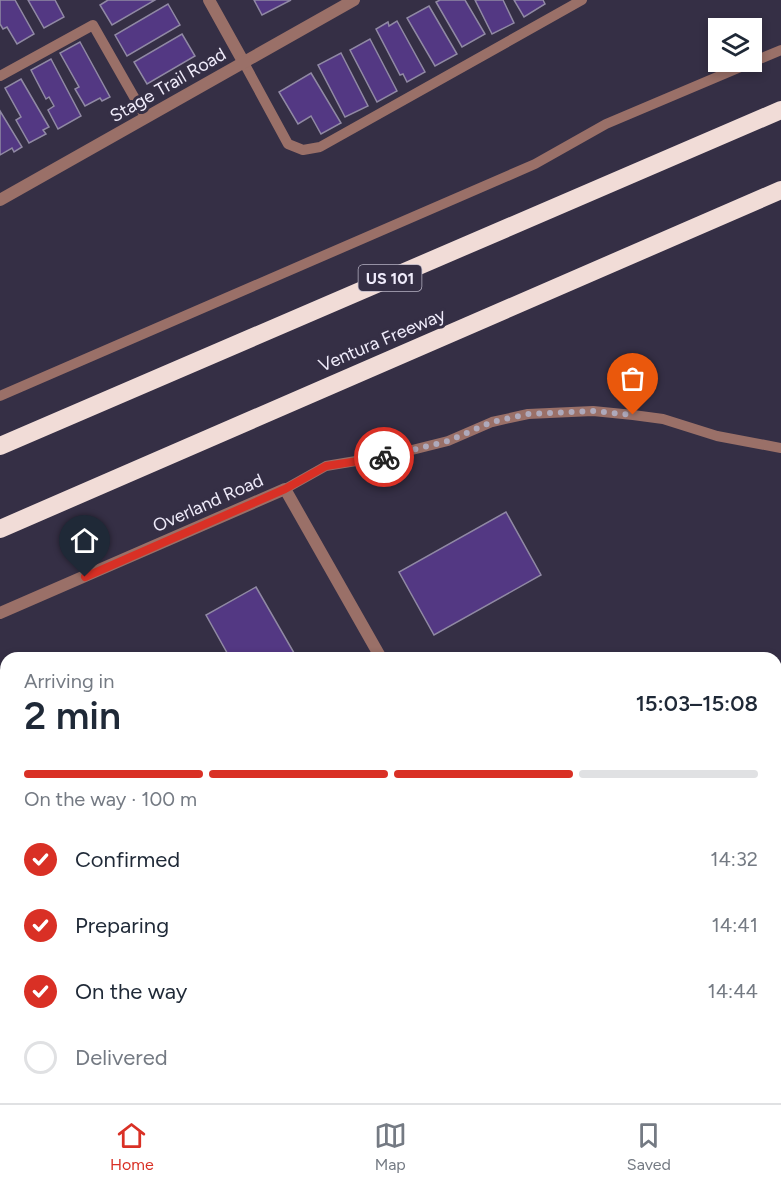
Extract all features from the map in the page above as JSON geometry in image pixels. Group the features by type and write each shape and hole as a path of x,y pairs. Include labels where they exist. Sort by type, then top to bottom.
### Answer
{"highway":[{"name":"US 101","path":"0,446 781,110"},
{"name":"Ventura Freeway","path":"0,529 781,190"},
{"path":"733,211 781,201"}],"street":[{"path":"209,0 244,63"},
{"name":"Stage Trail Road","path":"0,201 347,2"},
{"name":"Overland Road","path":"0,613 285,489 378,652"}],"lane":[{"path":"244,63 288,144 303,150 320,147 582,0"},
{"path":"0,76 93,25 146,118"},
{"path":"0,396 536,164 606,124 781,50"},
{"path":"285,489 326,466 392,455 448,441 492,422 528,414 593,411 663,419 717,436 781,448"}],"building":[{"path":"0,0 15,0 34,34 17,44 7,27 3,29 0,24"},
{"path":"28,0 55,0 64,17 44,28"},
{"path":"108,0 155,0 112,25 100,5"},
{"path":"254,0 291,0 262,15"},
{"path":"465,0 485,34 462,47 436,2"},
{"path":"475,0 503,0 514,23 492,34"},
{"path":"514,0 543,0 545,4 524,17"},
{"path":"168,4 180,25 127,56 115,35"},
{"path":"429,6 457,54 435,66 407,18"},
{"path":"397,21 425,72 407,82 403,74 400,75 376,29 388,22 389,26"},
{"path":"182,34 195,56 147,84 134,62"},
{"path":"370,39 397,91 377,102 350,50"},
{"path":"80,42 110,97 102,101 100,98 85,106 75,89 79,87 60,53"},
{"path":"341,53 368,106 345,117 318,65"},
{"path":"51,59 81,116 58,129 48,110 54,106 49,97 46,99 31,70"},
{"path":"311,73 341,123 321,134 311,116 298,124 279,92"},
{"path":"21,79 49,127 43,130 46,134 29,143 16,120 21,117 5,88"},
{"path":"0,111 22,147 14,152 12,148 0,155"},
{"path":"506,512 541,575 434,635 399,572"},
{"path":"256,587 294,652 227,652 206,615"}],"way so far":[{"path":"384,457 448,441 492,422 528,414 593,411 633,415"}],"route":[{"path":"85,577 285,489 326,466 384,457"}]}
